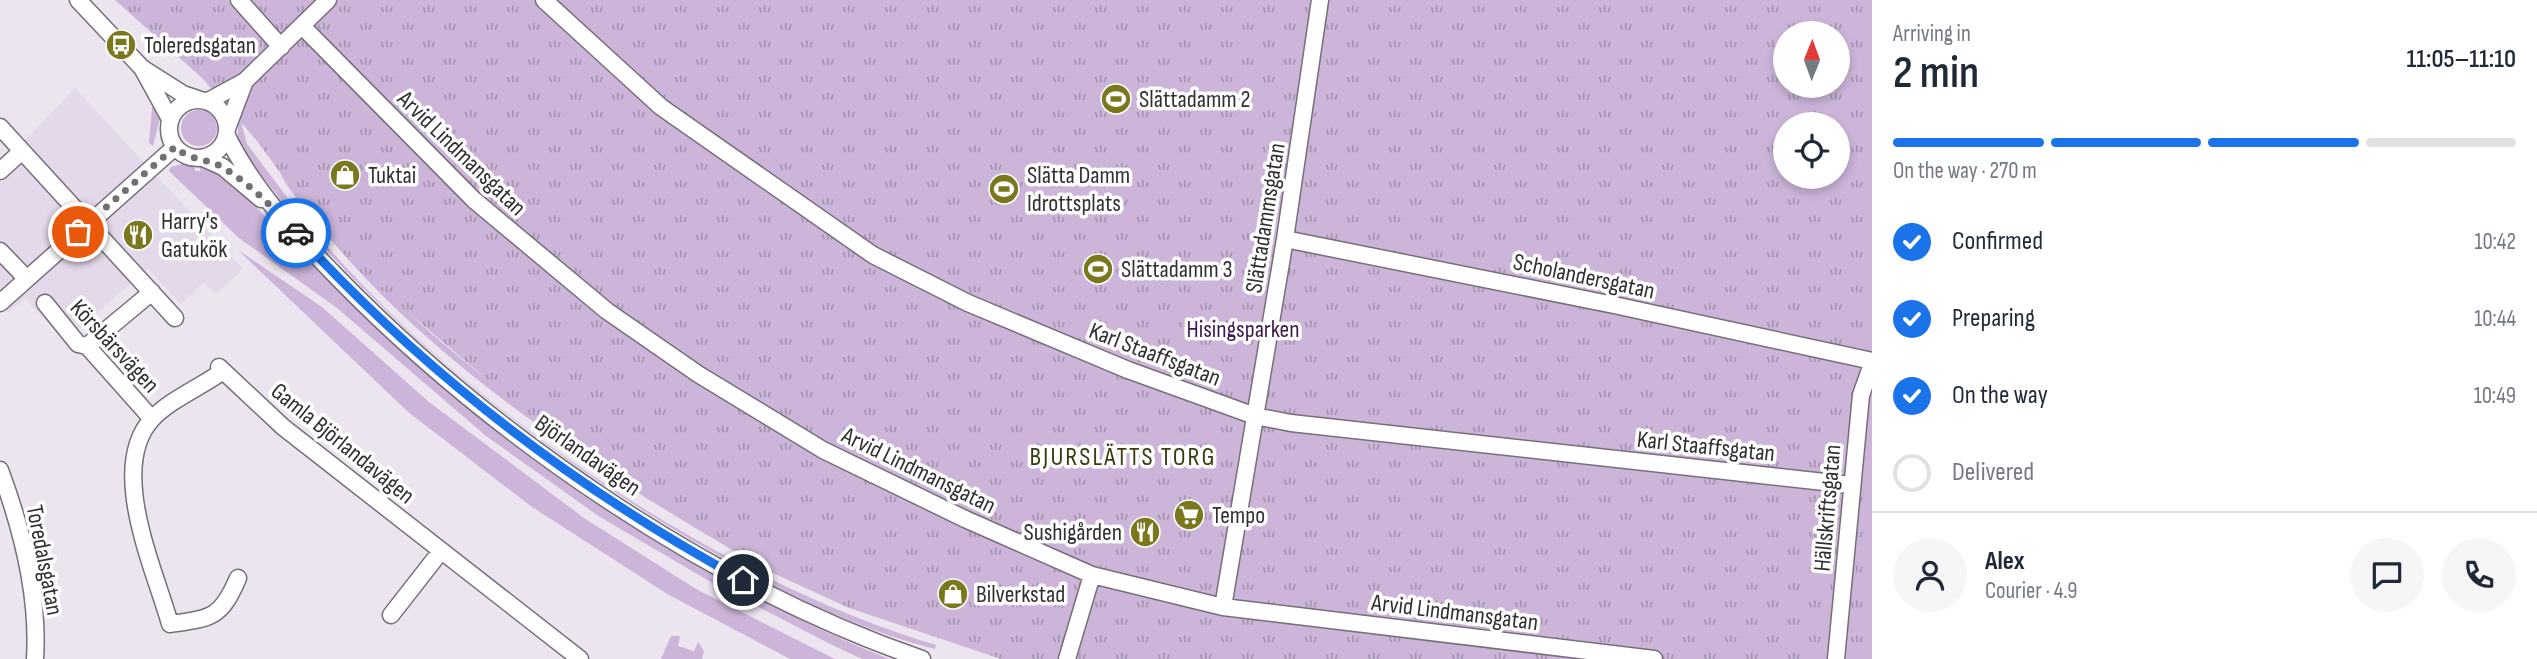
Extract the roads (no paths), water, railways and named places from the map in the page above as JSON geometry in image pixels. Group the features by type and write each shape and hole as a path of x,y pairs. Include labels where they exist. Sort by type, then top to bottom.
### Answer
{"street":[{"name":"Björlandavägen","path":"78,0 142,68 183,94 219,108 236,154 280,215"},
{"path":"239,0 281,47"},
{"path":"170,119 179,106 203,100 245,81 328,0"},
{"name":"Karl Staaffsgatan","path":"544,0 661,107 873,255 968,303 1128,370 1255,416 1291,423 1851,485"},
{"name":"Slättadammsgatan","path":"1223,607 1285,239 1320,0"},
{"name":"Arvid Lindmansgatan","path":"302,26 474,201 573,285 698,374 823,450 965,519 1092,575 1157,594 1223,607 1654,659"},
{"name":"Björlandavägen","path":"142,68 170,119 169,134 175,147 191,158 204,158 223,167 280,215 357,297 432,367 493,416 587,484 679,543 779,599 853,634 922,659"},
{"path":"204,158 219,150 245,81"},
{"path":"0,127 175,318"},
{"path":"2,298 27,279 175,147"},
{"path":"0,171 22,151"},
{"name":"Scholandersgatan","path":"1285,239 1614,305 1872,362"},
{"path":"0,251 27,279"},
{"path":"87,346 152,292"},
{"name":"Körsbärsvägen","path":"45,303 78,344 87,346 152,419"},
{"name":"Hällskriftsgatan","path":"1836,659 1861,395 1872,362"},
{"name":"Gamla Björlandavägen","path":"152,419 221,369 283,427 580,659"},
{"path":"152,419 137,452 133,490 170,624 201,619 226,606 238,578"},
{"name":"Toredalsgatan","path":"0,470 5,499 30,582 35,659"},
{"path":"391,615 441,551"},
{"path":"1067,659 1092,575"}],"place":[{"name":"Toleredsgatan","path":"121,45"},
{"name":"Slättadamm 2","path":"1116,99"},
{"name":"Tuktai","path":"345,175"},
{"name":"Slätta Damm Idrottsplats","path":"1004,189"},
{"name":"Harry's Gatukök","path":"138,235"},
{"name":"Slättadamm 3","path":"1098,269"},
{"name":"Tempo","path":"1189,515"},
{"name":"Sushigården","path":"1145,532"},
{"name":"Bilverkstad","path":"953,594"}],"district":[{"name":"BJURSLÄTTS TORG","path":"1123,456"}],"park label":[{"name":"Hisingsparken","path":"1243,329"}]}
